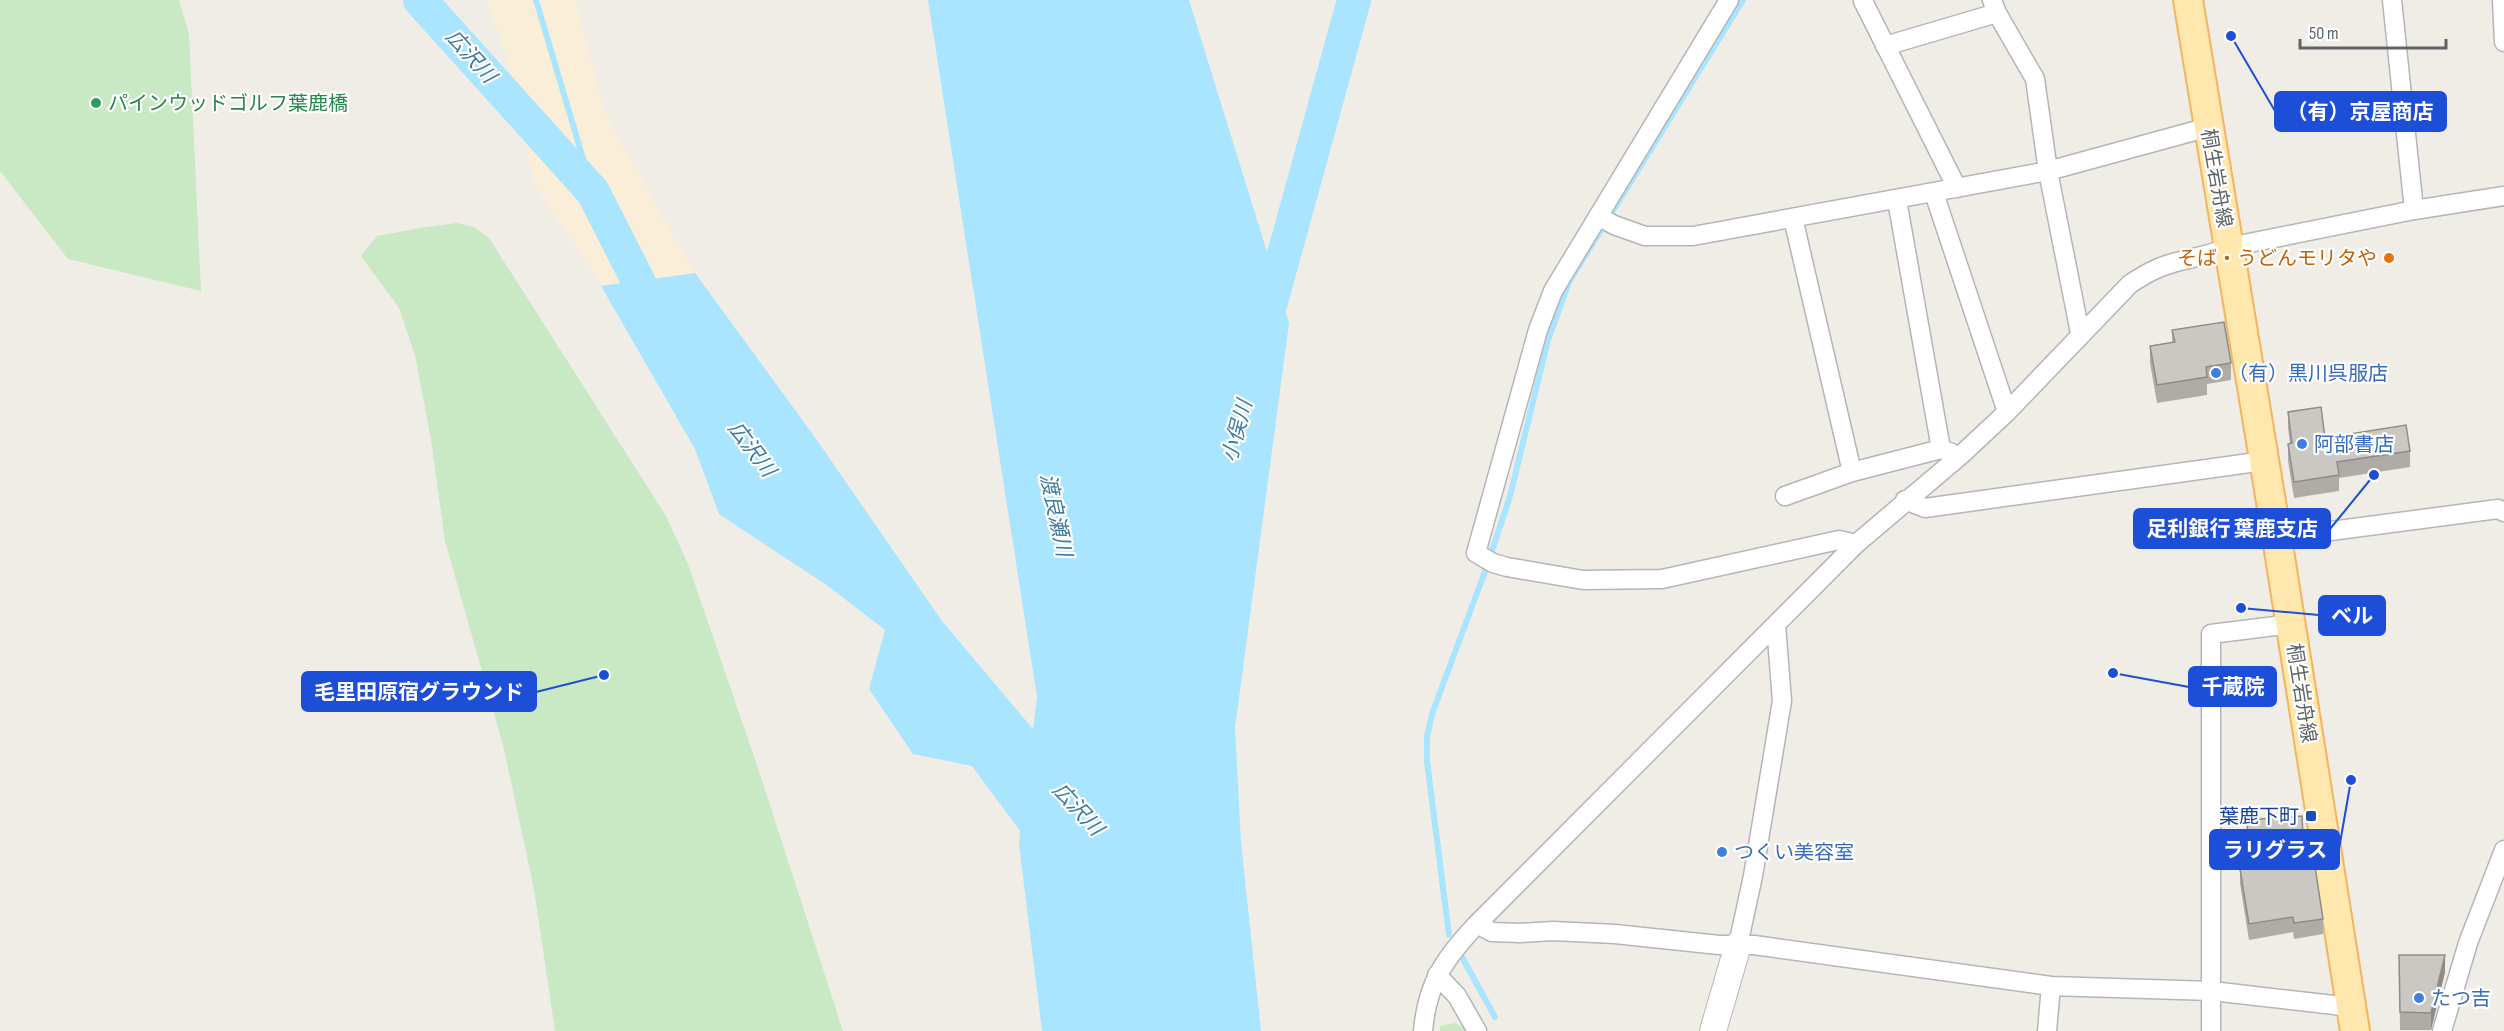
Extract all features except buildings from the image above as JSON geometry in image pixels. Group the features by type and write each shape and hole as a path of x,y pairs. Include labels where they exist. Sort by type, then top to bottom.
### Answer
{"main road":[{"name":"桐生岩舟線","path":"2188,0 2291,624 2353,1019"}],"street":[{"path":"1729,0 1605,220 1553,291 1538,330 1476,553 1492,563 1507,567 1583,580 1662,579 1839,540 1856,544"},
{"path":"2392,0 2414,210"},
{"path":"2502,0 2504,42"},
{"path":"1863,1 1958,188"},
{"path":"1885,46 1994,6 2035,79 2048,171 2080,333"},
{"path":"1605,220 1646,236 1694,236 2048,171 2209,127"},
{"path":"1934,193 2007,412"},
{"path":"1423,1031 1425,1004 1437,975 1460,941 1856,544 1905,500 1961,455 2007,412 2080,333 2130,284 2150,271 2172,263 2212,255 2229,247 2414,210 2504,196"},
{"path":"1897,200 1941,449"},
{"path":"1793,218 1852,472"},
{"path":"1785,496 1852,472 1941,449 1961,455"},
{"path":"1905,500 1925,508 2264,461"},
{"path":"2277,538 2498,508 2504,512"},
{"path":"2211,1031 2211,634 2291,624"},
{"path":"1713,1031 1738,945 1753,876 1782,701 1776,625"},
{"path":"2442,1031 2468,943 2504,850"},
{"path":"1477,924 1492,932 1553,931 1615,934 1719,945 1754,945 2051,986 2212,991 2353,1019"},
{"path":"1437,975 1457,996 1477,1031"},
{"path":"2047,1031 2051,986"}],"green space":[{"name":"パインウッドゴルフ葉鹿橋","path":"0,0 179,0 189,34 201,291 68,259 0,171"},
{"path":"457,223 474,227 489,238 666,516 688,564 760,774 843,1031 555,1031 534,889 504,749 445,541 431,439 415,355 399,308 361,256 377,236"},
{"path":"1455,1023 1469,1031 1440,1031 1440,1026"}],"sand":[{"path":"486,0 575,0 605,114 695,273 602,286 534,185 510,67"}],"water":[{"name":"渡良瀬川","path":"928,0 1189,0 1289,323 1235,728 1241,842 1261,1031 1042,1031 1019,844 1020,831 972,766 913,754 869,689 885,630 828,586 719,514 695,449 601,286 695,273 814,436 942,621 1033,729 1037,697"}],"waterway":[{"name":"広沢川","path":"420,0 593,192 659,322"},
{"path":"536,0 593,192"},
{"name":"小俣川","path":"1264,327 1354,0"},
{"path":"1492,551 1510,496 1548,340 1569,282 1743,0"},
{"path":"1449,935 1427,761 1427,737 1432,714 1487,566"},
{"path":"1462,957 1495,1017"}],"place":[{"name":"（有）京屋商店","path":"2231,36"},
{"name":"パインウッドゴルフ葉鹿橋","path":"96,103"},
{"name":"そば・うどんモリタや","path":"2389,258"},
{"name":"（有）黒川呉服店","path":"2216,373"},
{"name":"阿部書店","path":"2302,444"},
{"name":"足利銀行 葉鹿支店","path":"2374,475"},
{"name":"ベル","path":"2241,608"},
{"name":"千蔵院","path":"2113,673"},
{"name":"毛里田原宿グラウンド","path":"604,675"},
{"name":"ラリグラス","path":"2351,780"},
{"name":"葉鹿下町","path":"2311,816"},
{"name":"つくい美容室","path":"1722,852"},
{"name":"たつ吉","path":"2419,998"}]}
